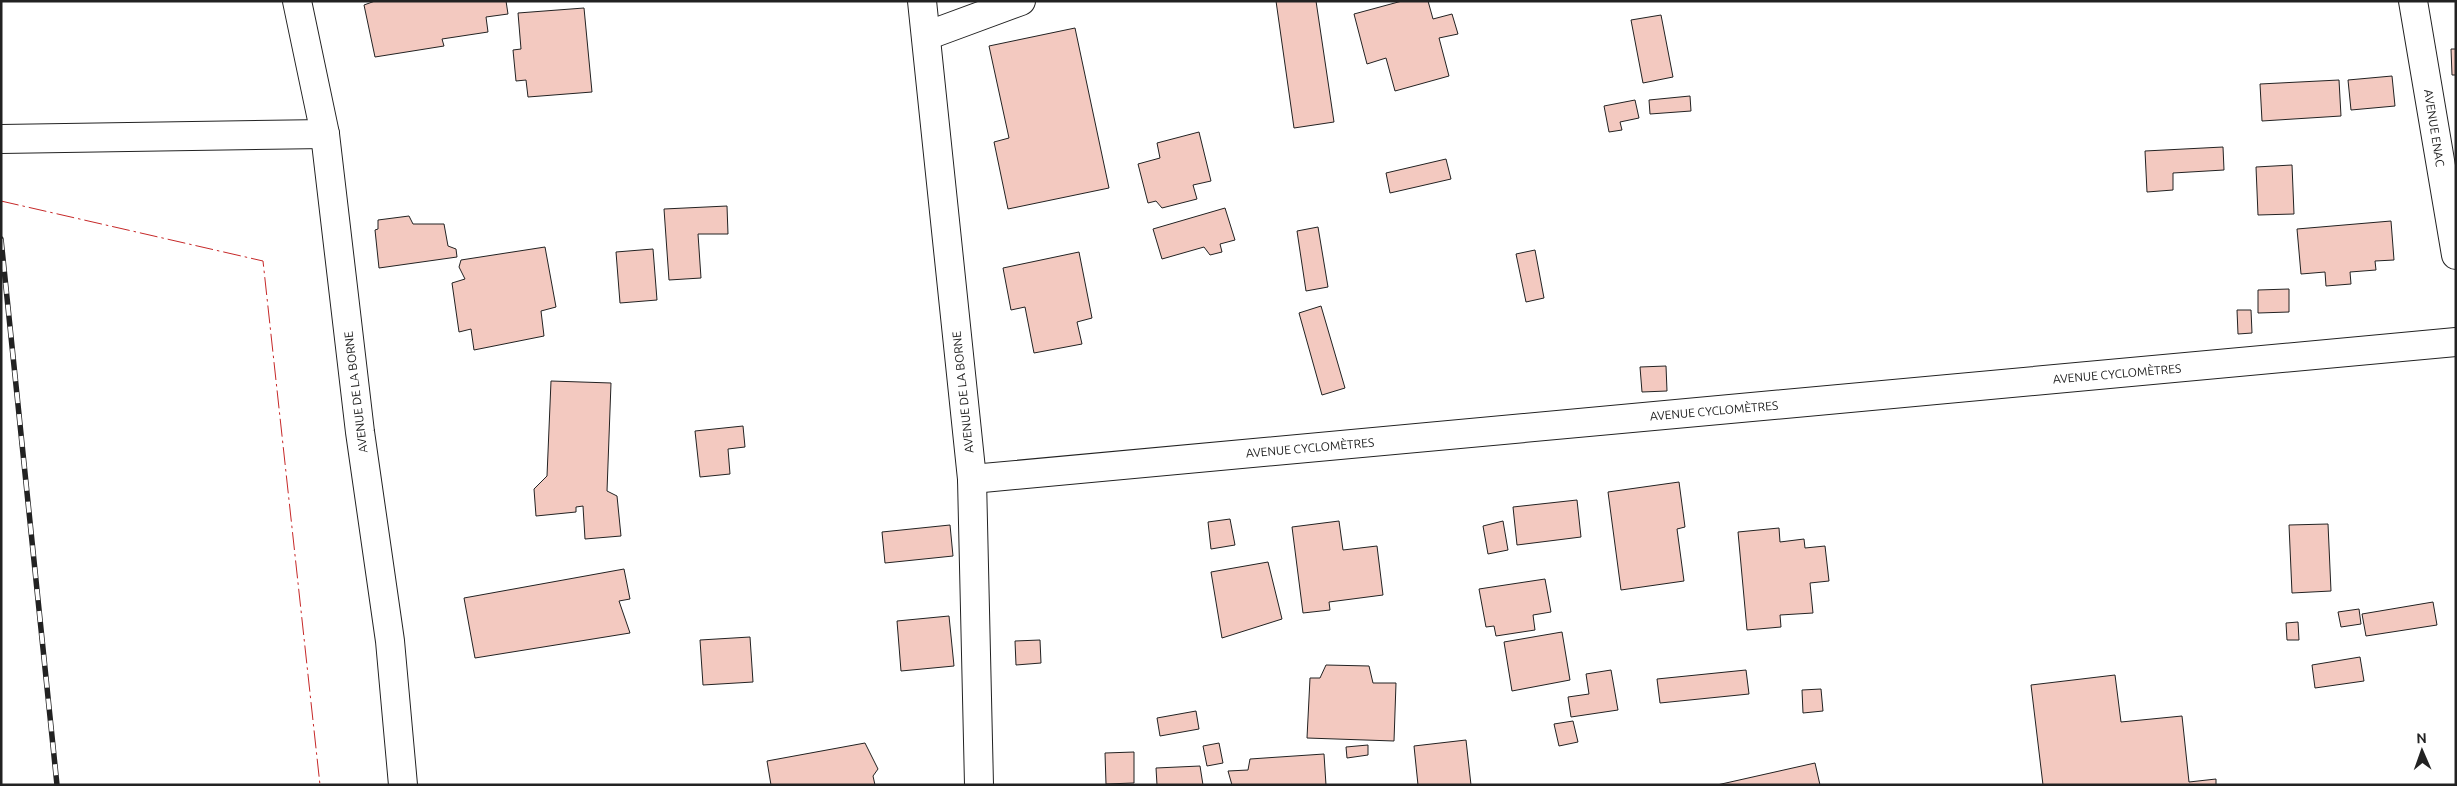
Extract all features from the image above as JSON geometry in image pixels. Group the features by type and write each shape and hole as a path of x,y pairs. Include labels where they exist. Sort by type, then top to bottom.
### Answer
{"street":[{"name":"AVENUE DE LA BORNE","path":"297,1 325,134 360,432 390,641 403,785"},
{"name":"AVENUE DE LA BORNE","path":"922,1 972,479 979,785"},
{"path":"926,36 1021,1"},
{"name":"AVENUE ENAC","path":"2414,1 2455,247"},
{"path":"1,139 325,134"},
{"name":"AVENUE CYCLOMÈTRES","path":"972,479 2456,342"}],"building":[{"path":"375,1 506,1 508,14 486,17 488,32 442,39 444,46 375,57 364,5"},
{"path":"1276,1 1316,1 1334,122 1294,128"},
{"path":"1402,1 1428,1 1433,19 1452,14 1458,34 1439,38 1449,76 1395,91 1386,58 1367,64 1354,14"},
{"path":"584,8 592,92 528,97 526,80 516,81 513,50 521,49 518,13"},
{"path":"1661,15 1673,77 1643,83 1631,20"},
{"path":"1075,28 1109,188 1008,209 994,142 1009,138 989,46"},
{"path":"2451,49 2456,49 2456,75 2452,75"},
{"path":"2392,76 2395,106 2351,110 2348,80"},
{"path":"2339,80 2341,116 2262,121 2260,84"},
{"path":"1690,96 1691,111 1650,114 1649,100"},
{"path":"1635,100 1639,118 1620,122 1622,130 1609,132 1604,106"},
{"path":"1199,132 1211,181 1193,185 1197,199 1162,208 1156,201 1148,203 1138,164 1160,158 1157,143"},
{"path":"2223,147 2224,170 2173,173 2173,190 2147,192 2145,151"},
{"path":"1446,159 1451,179 1390,193 1386,173"},
{"path":"2292,165 2294,214 2258,215 2256,167"},
{"path":"727,206 728,234 698,234 701,278 669,280 664,209"},
{"path":"1225,208 1235,240 1220,244 1222,252 1210,255 1204,247 1162,259 1153,229"},
{"path":"409,216 413,224 444,224 448,246 456,249 457,257 379,268 375,230 378,229 378,220"},
{"path":"2391,221 2394,260 2375,261 2376,270 2350,272 2351,284 2326,286 2325,272 2301,274 2297,229"},
{"path":"1318,227 1328,287 1306,291 1297,231"},
{"path":"545,247 556,307 541,311 544,336 474,350 471,329 459,332 452,283 465,279 459,267 461,260"},
{"path":"653,249 657,300 620,303 616,252"},
{"path":"1535,250 1544,298 1526,302 1516,254"},
{"path":"1079,252 1092,318 1077,322 1082,344 1034,353 1025,307 1011,310 1003,268"},
{"path":"2289,289 2289,312 2258,313 2258,290"},
{"path":"1321,306 1345,388 1322,395 1299,313"},
{"path":"2237,310 2251,310 2252,333 2238,334"},
{"path":"1666,366 1667,391 1642,392 1640,367"},
{"path":"551,381 611,383 607,491 617,496 621,536 585,539 583,506 576,507 576,512 536,516 534,489 547,476"},
{"path":"743,426 745,447 728,449 730,474 700,477 695,431"},
{"path":"1679,482 1685,527 1677,529 1684,581 1621,590 1608,492"},
{"path":"1577,500 1581,537 1517,545 1513,507"},
{"path":"1230,519 1235,545 1211,549 1208,522"},
{"path":"1339,521 1343,550 1377,546 1383,595 1329,602 1330,610 1303,613 1292,527"},
{"path":"1503,521 1508,550 1488,554 1483,526"},
{"path":"2328,524 2331,591 2292,593 2289,525"},
{"path":"950,525 953,556 885,563 882,532"},
{"path":"1779,528 1780,542 1804,539 1805,548 1825,546 1829,581 1810,583 1813,613 1780,615 1781,627 1747,630 1738,532"},
{"path":"1268,562 1282,619 1222,638 1211,572"},
{"path":"624,569 630,599 619,601 630,633 475,658 464,598"},
{"path":"1545,579 1551,612 1533,615 1535,630 1496,636 1494,626 1486,627 1479,589"},
{"path":"2433,602 2437,625 2366,636 2362,614"},
{"path":"2359,609 2361,624 2341,627 2338,612"},
{"path":"949,616 954,666 901,671 897,621"},
{"path":"2298,622 2299,640 2287,640 2286,623"},
{"path":"1562,632 1570,680 1512,691 1504,642"},
{"path":"750,637 753,682 703,685 700,640"},
{"path":"1040,640 1041,663 1016,665 1015,641"},
{"path":"2360,657 2364,681 2315,688 2312,665"},
{"path":"1326,665 1369,666 1373,683 1396,683 1394,741 1307,738 1310,678 1320,678"},
{"path":"1611,670 1618,710 1571,717 1568,697 1589,694 1586,674"},
{"path":"1746,670 1749,694 1660,703 1657,679"},
{"path":"2115,675 2121,722 2182,716 2189,782 2216,779 2216,785 2043,785 2031,685"},
{"path":"1821,689 1823,711 1803,713 1802,690"},
{"path":"1196,711 1199,729 1160,736 1157,718"},
{"path":"1573,721 1578,742 1559,746 1554,724"},
{"path":"1466,740 1471,785 1418,785 1414,746"},
{"path":"865,743 878,769 873,776 875,785 771,785 767,761"},
{"path":"1219,743 1223,763 1207,766 1203,746"},
{"path":"1368,745 1368,755 1347,758 1346,747"},
{"path":"1134,752 1134,783 1106,784 1105,753"},
{"path":"1324,754 1326,785 1232,785 1228,771 1248,770 1250,759"},
{"path":"1815,763 1820,785 1717,785"},
{"path":"1200,766 1203,785 1157,785 1156,768"}],"railway":[{"path":"1,239 57,785"}],"power":[{"path":"1,201 263,261 320,785"}]}
